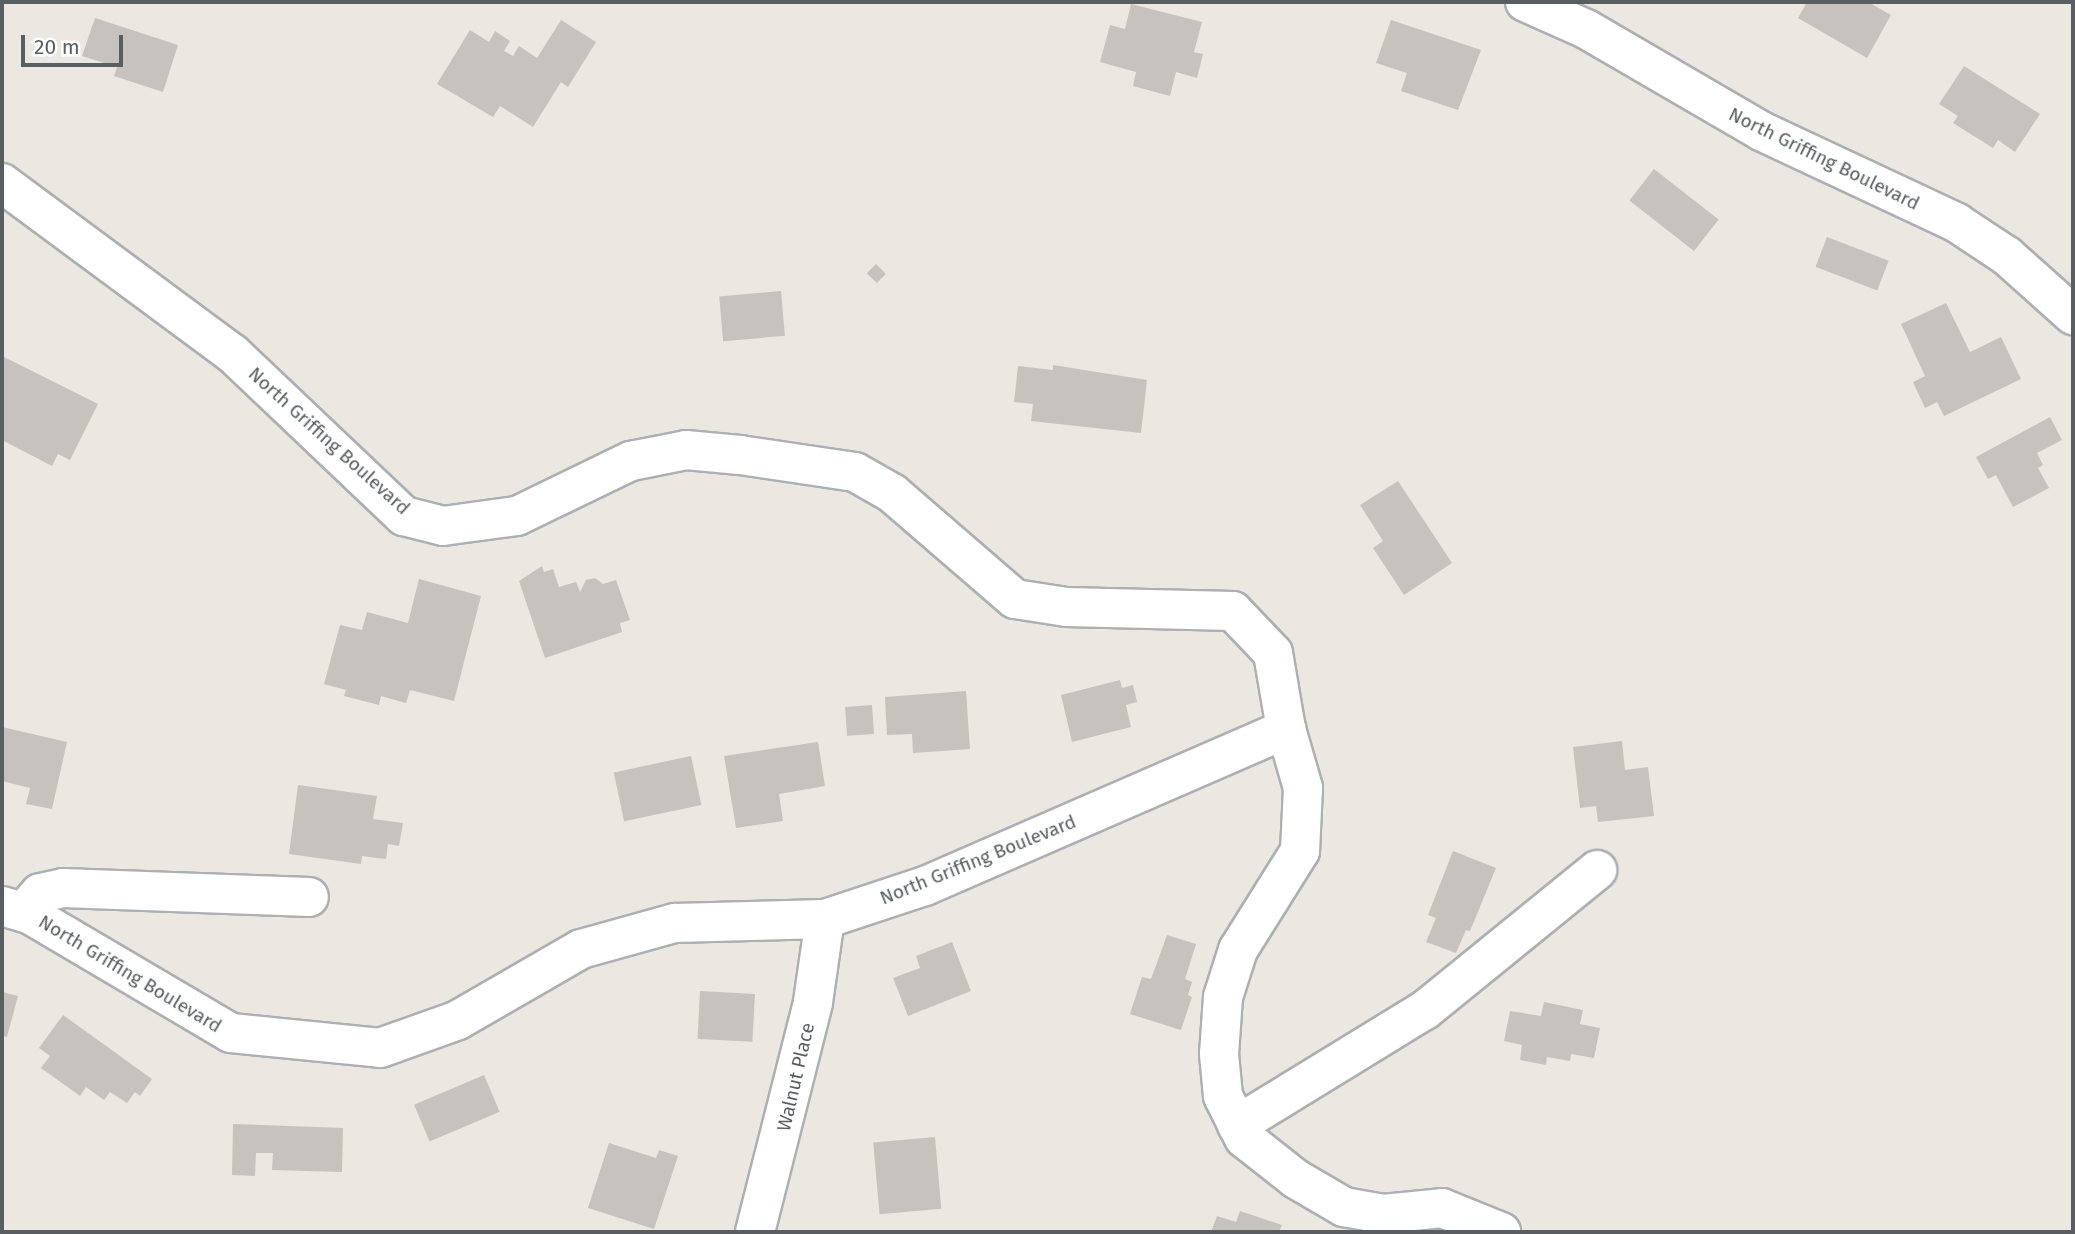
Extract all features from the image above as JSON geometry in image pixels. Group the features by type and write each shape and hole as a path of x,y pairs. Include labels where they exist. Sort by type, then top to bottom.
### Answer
{"street":[{"name":"North Griffing Boulevard","path":"1525,2 1586,29 1761,131 1957,223 2007,256 2073,315"},
{"name":"North Griffing Boulevard","path":"2,183 232,353 404,516 443,527 517,516 631,461 686,450 855,472 892,493 1015,598 1066,607 1233,611 1273,653 1286,729 1303,788 1300,851 1238,950 1223,996 1219,1054 1223,1096 1244,1138 1296,1179 1344,1207 1383,1214 1442,1208 1501,1232"},
{"name":"North Griffing Boulevard","path":"12,909 231,1033 380,1048 458,1020 581,949 675,923 825,919 925,886 1286,729"},
{"path":"1237,1125 1425,1010 1597,870"},
{"path":"12,909 40,893 64,888 309,897"},
{"name":"Walnut Place","path":"755,1232 813,1002 825,919"}],"building":[{"path":"1807,2 1868,2 1891,15 1867,58 1798,18"},
{"path":"1131,4 1202,22 1194,52 1203,54 1197,78 1176,72 1170,96 1133,86 1136,72 1100,62 1110,25 1125,29"},
{"path":"95,18 178,45 163,92 114,76 117,67 82,56"},
{"path":"561,20 596,42 568,87 561,82 533,127 500,106 493,117 437,84 470,30 489,42 495,31 510,41 504,51 513,56 519,46 537,58"},
{"path":"1391,20 1481,50 1458,110 1401,91 1407,73 1376,63"},
{"path":"1964,66 2040,114 2015,152 1998,140 1993,148 1953,123 1958,116 1939,104"},
{"path":"1654,169 1719,219 1694,251 1629,201"},
{"path":"1827,237 1889,261 1877,291 1816,267"},
{"path":"876,264 886,274 877,283 867,273"},
{"path":"781,291 785,336 723,341 719,296"},
{"path":"1946,303 1970,352 2001,337 2021,379 1944,416 1937,402 1925,408 1913,382 1925,376 1901,324"},
{"path":"2,356 98,404 70,460 58,454 52,466 2,440"},
{"path":"1053,365 1147,380 1141,433 1031,421 1033,404 1014,402 1018,366 1053,370"},
{"path":"2050,417 2062,440 2037,453 2043,465 2038,468 2049,488 2013,507 1996,475 1988,479 1976,457"},
{"path":"1398,481 1452,563 1404,595 1373,548 1383,541 1360,505"},
{"path":"542,566 544,572 553,569 559,587 576,582 580,592 586,580 595,578 603,584 616,580 630,620 620,623 622,632 545,658 519,581"},
{"path":"419,579 481,596 454,701 410,690 406,703 381,696 379,705 344,696 346,690 324,684 340,625 362,630 367,612 408,623"},
{"path":"1120,680 1122,688 1133,685 1137,702 1126,705 1131,727 1072,742 1061,695"},
{"path":"966,691 970,749 913,753 912,734 887,735 885,697"},
{"path":"872,705 874,734 847,736 845,707"},
{"path":"2,727 67,742 52,809 26,804 30,788 2,781"},
{"path":"1622,741 1625,770 1648,767 1654,816 1598,822 1596,806 1580,808 1573,747"},
{"path":"818,742 825,786 779,794 783,821 736,828 724,756"},
{"path":"691,756 701,805 624,821 614,772"},
{"path":"298,785 377,796 373,819 403,823 399,846 388,844 386,859 362,856 361,864 289,854"},
{"path":"1453,851 1496,868 1470,931 1466,930 1456,953 1426,942 1436,918 1428,915"},
{"path":"1167,935 1196,944 1185,979 1192,982 1188,995 1192,997 1181,1030 1130,1014 1142,977 1151,979"},
{"path":"952,942 971,991 908,1016 893,978 920,968 916,956"},
{"path":"700,991 755,994 752,1042 697,1039"},
{"path":"2,992 18,996 7,1037 2,1036"},
{"path":"1544,1002 1583,1010 1580,1024 1600,1028 1594,1058 1571,1054 1570,1061 1547,1057 1546,1065 1520,1060 1522,1045 1504,1041 1510,1011 1541,1016"},
{"path":"63,1015 152,1079 140,1096 135,1092 127,1103 110,1092 104,1100 86,1087 80,1096 41,1068 50,1056 39,1048"},
{"path":"484,1075 500,1112 430,1142 414,1105"},
{"path":"233,1124 343,1128 342,1172 272,1170 273,1153 256,1153 255,1176 232,1175"},
{"path":"935,1137 941,1209 880,1214 873,1142"},
{"path":"609,1143 656,1158 659,1150 678,1156 654,1229 588,1208"},
{"path":"1240,1211 1282,1225 1279,1232 1211,1232 1217,1216 1236,1222"}]}
